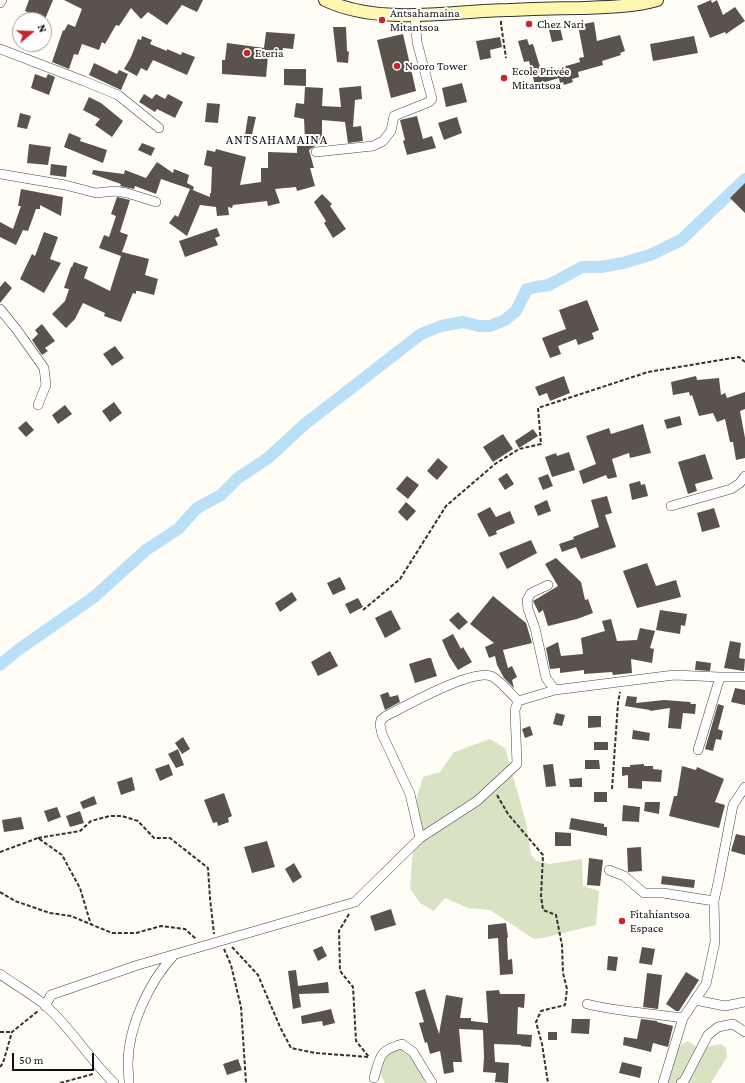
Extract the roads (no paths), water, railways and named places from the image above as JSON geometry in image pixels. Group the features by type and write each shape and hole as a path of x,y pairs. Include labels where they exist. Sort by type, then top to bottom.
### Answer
{"main road":[{"path":"325,0 355,10 398,16 503,10 607,7 643,4 657,0"}],"street":[{"path":"316,152 373,146 383,141 392,131 394,116 430,102 432,99 417,42 415,15"},
{"path":"0,49 84,80 118,95 160,128"},
{"path":"0,174 65,185 96,193 115,191 127,193 156,202"},
{"path":"0,309 44,368 46,385 38,405"},
{"path":"671,506 731,489 740,483 745,476"},
{"path":"548,585 531,594 527,600 546,678 554,690"},
{"path":"420,838 410,794 382,734 380,725 381,720 386,716 455,682 485,674 493,677 518,701"},
{"path":"518,701 554,690 674,675 720,678 745,677"},
{"path":"698,750 720,678"},
{"path":"45,1006 51,995 138,965 355,902 420,838 477,801 516,764 515,710 518,701"},
{"path":"663,1083 683,1018 706,984 715,942 714,901 733,805 745,787"},
{"path":"609,870 624,876 644,893 663,893 714,901"},
{"path":"130,1083 128,1064 132,1036 144,1000 164,966 174,955"},
{"path":"0,974 45,1006 69,1030 102,1072 114,1083"},
{"path":"695,1000 725,1006 745,1002"},
{"path":"587,1004 628,1012 683,1018"},
{"path":"681,1083 684,1081 708,1035 718,1027 734,1024 745,1032"},
{"path":"374,1078 381,1054 390,1047 402,1044 413,1052 432,1083"}],"waterway":[{"path":"0,665 18,650 94,597 146,550 178,529 197,508 221,495 238,478 268,458 305,424 421,334 441,326 463,322 479,326 490,326 505,320 516,311 527,289 549,285 582,267 601,267 623,263 650,255 681,240 745,179"}],"place":[{"name":"Antsahamaina Mitantsoa","path":"382,20"},
{"name":"Chez Nari","path":"529,24"},
{"name":"Eteria","path":"247,53"},
{"name":"Nooro Tower","path":"397,66"},
{"name":"Ecole Privée Mitantsoa","path":"504,78"},
{"name":"Fitahiantsoa Espace","path":"622,921"}],"district":[{"name":"ANTSAHAMAINA","path":"277,140"}]}
